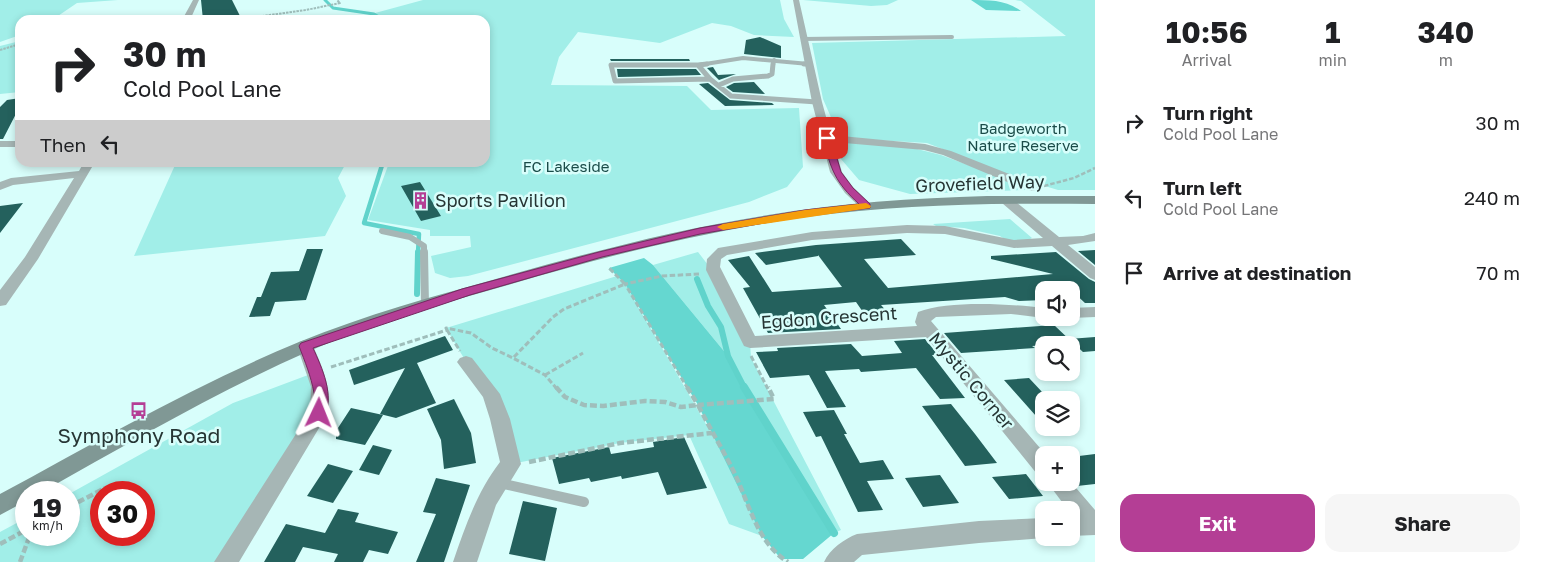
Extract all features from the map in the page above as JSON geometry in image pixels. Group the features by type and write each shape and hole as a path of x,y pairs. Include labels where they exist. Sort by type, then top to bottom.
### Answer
{"street":[{"path":"188,15 196,0"},
{"path":"796,0 817,102 836,172 849,190 867,206"},
{"path":"827,138 925,147 1032,188"},
{"path":"0,144 15,144"},
{"path":"0,186 86,168"},
{"path":"0,301 31,259 86,168"},
{"path":"1006,200 1095,275"},
{"name":"Grovefield Way","path":"0,505 169,412 305,346 425,305 555,266 700,231 805,213 867,206 1006,200 1095,200"},
{"path":"715,274 712,262 723,251 812,236 860,231 936,229 1014,244 1083,240 1095,237"},
{"name":"Egdon Crescent","path":"715,274 750,342 929,330"},
{"name":"Mystic Corner","path":"1035,312 1011,309 934,312 924,316 923,322 1035,457"},
{"path":"1080,313 1095,312"},
{"path":"226,562 319,413 321,396 316,372 305,346"},
{"path":"465,562 483,506 496,482 511,464 500,419 491,394 466,362"},
{"path":"1064,491 1095,525"},
{"path":"1080,526 1095,525"},
{"path":"836,562 857,545 979,532 1035,529"}],"lane":[{"path":"804,39 952,37"},
{"path":"710,79 615,81 611,65 698,65 743,58 809,64"},
{"path":"719,85 733,80 768,76 772,74 774,60"},
{"path":"698,65 710,79 731,96 817,102"},
{"path":"382,231 410,237 424,246 425,305"},
{"path":"496,482 584,502"}],"path":[{"path":"265,15 340,3 336,0"},
{"path":"0,50 15,46"},
{"path":"1032,188 1053,184 1095,168"},
{"path":"609,268 625,284 698,405 733,471 762,536 782,559 788,562"},
{"path":"513,358 553,317 564,309 625,284 648,277 673,274 715,274"},
{"path":"316,372 447,330 446,328 471,333 492,348 545,375 564,398 584,405 603,406 645,401 665,402 681,407 774,399 751,358 750,342"},
{"path":"447,330 466,362"},
{"path":"545,375 584,353"},
{"path":"511,464 620,443 712,433"},
{"path":"0,544 15,536"},
{"path":"20,562 26,546"}],"green space":[{"path":"0,0 118,0 77,3 59,15 15,15 15,37 0,42"},
{"name":"FC Lakeside","path":"423,0 780,0 784,19 794,37 754,35 731,26 712,23 660,43 578,32 559,57 551,85 687,86 711,110 799,108 803,167 787,187 749,202 468,276 450,278 435,273 431,256 471,247 470,236 430,236 430,230 368,220 388,167 490,167 490,15 368,15"},
{"path":"803,0 898,0 887,5 871,6"},
{"name":"Badgeworth Nature Reserve","path":"1015,0 1095,0 1095,190 1058,190 1012,176 927,143 840,138 823,99 812,43 1066,36 1021,1"},
{"path":"15,42 15,92 0,94 0,46"},
{"path":"833,140 909,147 941,155 1017,184 1026,190 910,194 859,180 841,159"},
{"path":"174,167 344,167 338,178 346,196 325,236 134,256"},
{"path":"1010,219 1032,238 1024,241 1011,241 1000,236 964,228 936,226 933,224"},
{"path":"698,252 715,274 750,342 751,358 841,530 834,533 755,405 728,356 653,265"},
{"path":"617,276 625,284 733,471 762,536 729,524 689,435 620,443 511,464 500,419 446,328"},
{"path":"316,372 321,396 215,562 0,562 0,532 15,524 15,546 80,546 80,488 90,482 90,546 155,546 155,481 92,481 233,403"}],"shaded area":[{"path":"971,0 1004,3 1021,11 986,10"},
{"path":"644,258 653,265 728,356 748,395 834,533 803,559 781,559 762,536 698,405 625,284 609,268"}],"building":[{"path":"201,0 232,0 240,15 202,15"},
{"path":"760,37 781,46 781,58 744,54 746,40"},
{"path":"610,59 689,59 690,61 611,61"},
{"path":"713,67 718,75 736,74 719,80 707,68"},
{"path":"617,69 696,69 701,75 618,77"},
{"path":"754,82 765,94 733,92 726,87 734,83"},
{"path":"708,83 730,100 772,103 774,105 725,106 699,84"},
{"path":"15,99 15,116 3,139 0,139 0,107 7,100"},
{"name":"Sports Pavilion","path":"420,182 441,216 421,221 401,186"},
{"path":"23,203 0,233 0,206"},
{"path":"901,239 916,255 864,259 888,288 1053,274 991,259 991,256 1056,252 1095,282 1095,303 1085,303 1080,298 1080,281 1035,281 1035,300 1019,301 1005,297 881,305 888,313 865,315 856,302 824,305 841,329 768,333 743,288 750,287 728,260 749,256 772,292 842,287 818,255 766,265 755,253 816,245"},
{"path":"307,249 323,249 306,300 275,302 270,316 249,317 257,297 261,297 271,272 299,271"},
{"path":"1095,250 1095,265 1078,251"},
{"path":"1055,326 1066,336 1035,336 1035,346 1032,346 1035,348 961,353 944,333"},
{"path":"445,336 453,350 417,363 436,403 396,418 380,414 405,368 354,385 349,370"},
{"path":"1095,337 1095,351 1083,352 1080,349 1080,338"},
{"path":"925,339 938,355 932,355 965,398 940,399 916,368 861,372 859,369 825,371 846,407 827,408 809,375 770,378 756,352 778,351 777,348 851,344 862,356 902,353 894,341"},
{"path":"1029,378 1041,391 1035,391 1035,415 1004,380"},
{"path":"454,399 471,433 476,463 444,469 441,440 427,409"},
{"path":"951,404 997,463 965,466 922,406"},
{"path":"351,408 383,415 365,445 336,439 336,431"},
{"path":"834,410 847,434 844,434 860,463 883,460 894,479 867,481 883,510 858,512 821,436 816,437 803,412"},
{"path":"684,437 707,488 667,495 658,472 622,479 621,476 591,482 589,478 559,484 552,458 609,447 611,454 654,447 653,442"},
{"path":"373,445 392,450 379,475 359,470"},
{"path":"1095,454 1095,484 1080,486 1080,456"},
{"path":"328,464 353,471 333,503 307,496"},
{"path":"1026,474 1035,486 1035,491 1039,491 1043,496 1009,499 992,477"},
{"path":"940,475 959,503 923,507 905,478"},
{"path":"436,478 470,485 444,562 416,562 436,514 423,512"},
{"path":"523,501 557,508 545,561 509,554"},
{"path":"338,509 359,513 355,522 398,532 388,554 369,550 363,562 334,562 338,554 303,547 295,562 264,562 286,524 325,533"}],"waterway":[{"path":"325,0 333,8 376,15"},
{"path":"381,167 364,223 419,234 418,253"},
{"path":"417,294 418,252"},
{"path":"697,279 708,306 721,327 728,356 745,389"},
{"path":"744,387 834,533"}],"slow traffic":[{"path":"723,227 805,213 866,206"}],"place":[{"name":"Sports Pavilion","path":"421,201"},
{"name":"Symphony Road","path":"139,411"}],"route":[{"path":"319,413 321,396 316,372 305,346 404,311 555,266 599,255 742,223 867,206 849,190 836,172 827,138"}]}
